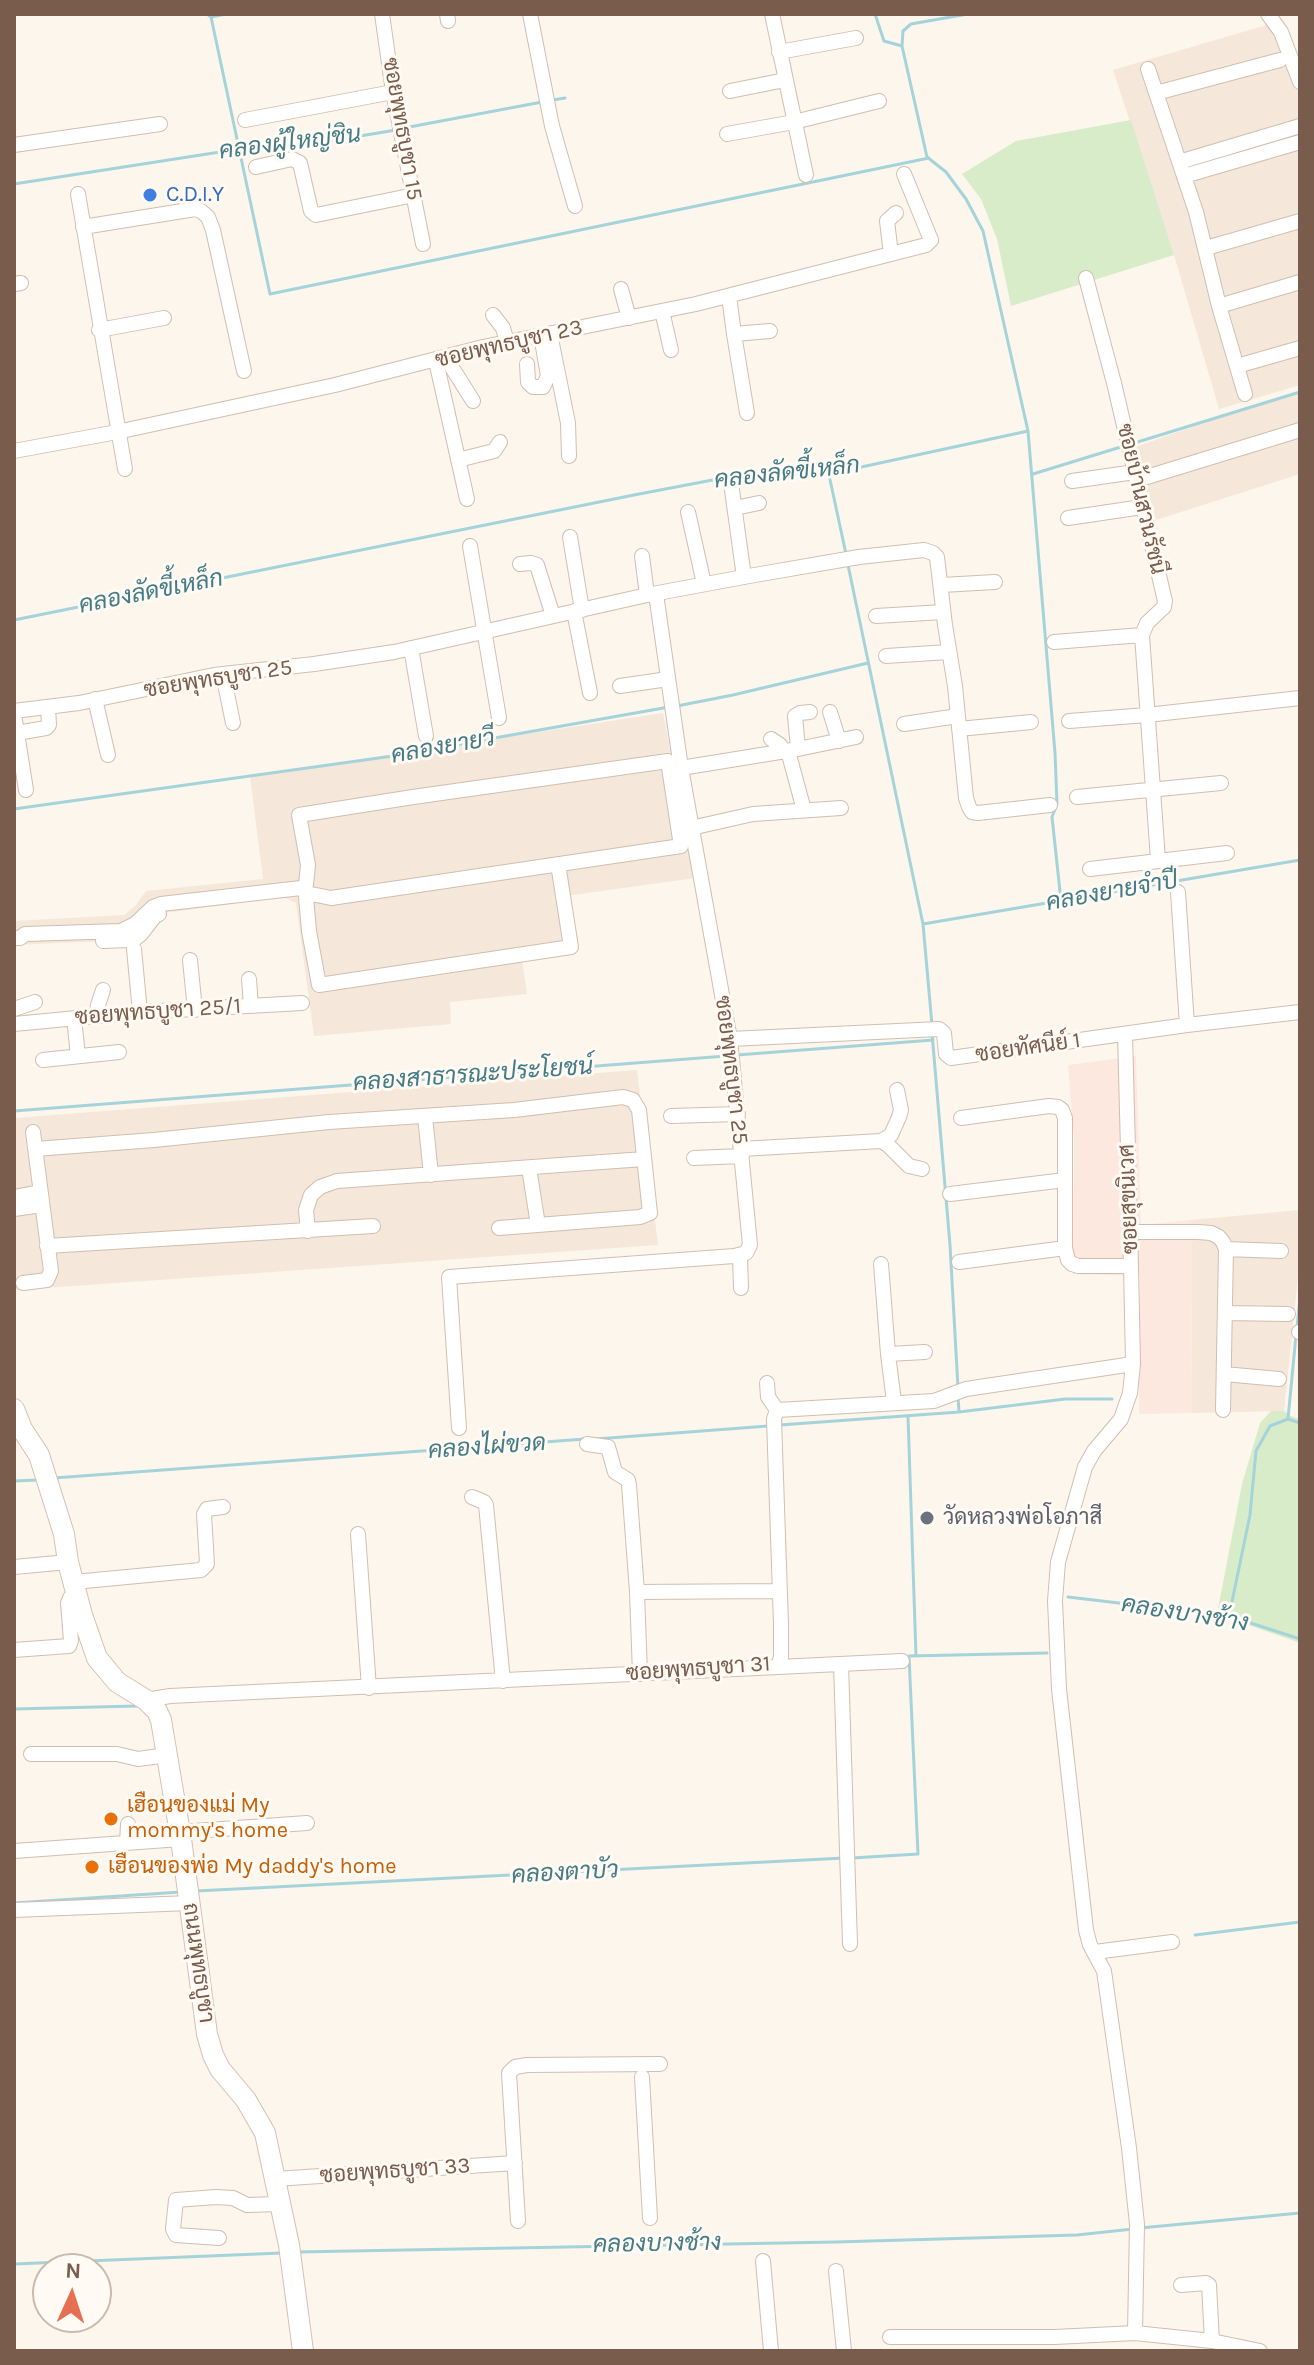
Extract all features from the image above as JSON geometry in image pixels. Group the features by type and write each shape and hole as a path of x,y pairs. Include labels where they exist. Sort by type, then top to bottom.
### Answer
{"main road":[{"name":"ถนนพุทธบูชา","path":"14,1409 22,1429 39,1455 97,1658 117,1682 146,1700 161,1720 181,1836 207,2034 220,2069 246,2100 265,2133 289,2245 303,2351"}],"street":[{"name":"ซอยพุทธบูชา 15","path":"382,14 393,92 423,244"},
{"path":"530,14 552,126 575,206"},
{"path":"772,14 806,175"},
{"path":"1268,14 1281,32 1300,82"},
{"path":"779,52 856,38"},
{"path":"1156,93 1280,60"},
{"path":"1148,69 1206,248 1219,306 1245,394"},
{"path":"730,91 785,80"},
{"path":"245,120 393,92"},
{"path":"727,134 794,122 879,101"},
{"path":"14,145 160,124"},
{"path":"1181,169 1251,140 1300,126"},
{"path":"1251,140 1256,155"},
{"path":"1181,169 1256,155 1300,142"},
{"path":"256,167 292,159 300,163 311,211 316,215 414,195"},
{"name":"ซอยพุทธบูชา 23","path":"14,451 335,385 507,342 729,296 926,245 931,240 904,174"},
{"path":"78,194 125,469"},
{"path":"83,227 195,209 208,217 244,371"},
{"path":"891,254 887,221 896,213"},
{"path":"1206,248 1300,221"},
{"name":"ซอยบ้านสวนรัชนี","path":"1086,278 1165,601 1164,607 1147,623 1142,635"},
{"path":"1219,306 1300,282"},
{"path":"621,289 629,318"},
{"path":"729,296 747,413"},
{"path":"662,311 671,350"},
{"path":"493,315 503,328 507,342"},
{"path":"99,330 164,318"},
{"path":"734,334 770,331"},
{"path":"527,364 528,382 533,387 543,387 548,376 545,334"},
{"path":"545,334 568,423 569,456"},
{"path":"1237,366 1300,348"},
{"path":"441,359 473,401"},
{"path":"441,359 467,499"},
{"path":"1072,481 1136,476 1300,430"},
{"path":"458,460 494,451 500,442"},
{"path":"731,483 744,577"},
{"path":"735,508 759,503"},
{"path":"1068,518 1142,507"},
{"path":"688,512 704,584"},
{"path":"570,537 590,693"},
{"path":"470,546 499,718"},
{"name":"ซอยพุทธบูชา 25","path":"14,711 223,674 328,662 411,648 704,584 859,557 924,550 937,557 966,798 972,812 1050,805"},
{"path":"642,556 652,594"},
{"path":"520,564 537,565 553,616"},
{"path":"942,585 995,582"},
{"name":"ซอยพุทธบูชา 25","path":"652,594 730,1039 750,1236 746,1253 740,1255"},
{"path":"876,616 943,612"},
{"path":"1054,642 1142,635 1158,860"},
{"path":"411,648 426,736"},
{"path":"886,656 949,652"},
{"path":"223,674 233,723"},
{"path":"620,686 668,679"},
{"path":"1069,721 1300,698"},
{"path":"95,699 108,755"},
{"path":"26,790 16,727 46,728 49,725 48,707"},
{"path":"804,810 790,750 795,716 810,712"},
{"path":"830,712 839,741"},
{"path":"904,724 1031,722"},
{"path":"681,768 856,737"},
{"path":"771,739 790,750"},
{"path":"17,938 25,934 121,931 161,904 305,892 331,898 558,864 681,846 668,761 299,815 308,865 305,892 309,931 319,985 571,947 558,864"},
{"path":"1077,797 1221,783"},
{"path":"691,828 738,817 841,808"},
{"path":"1090,869 1227,853"},
{"path":"1178,892 1187,1025"},
{"path":"134,949 140,1012"},
{"path":"190,960 195,1010"},
{"path":"249,979 251,1006"},
{"path":"97,1016 103,990"},
{"path":"14,1009 35,1002"},
{"name":"ซอยพุทธบูชา 25/1","path":"14,1024 140,1012 302,1003"},
{"name":"ซอยทัศนีย์ 1","path":"730,1039 934,1029 944,1033 946,1054 951,1058 1125,1045 1187,1025 1300,1012"},
{"path":"74,1018 78,1056"},
{"name":"ซอยสุขนิเวศ","path":"1125,1045 1133,1364 1127,1406 1121,1419 1085,1467 1056,1578 1059,1689 1086,1930 1104,1971 1129,2148 1137,2231 1135,2333"},
{"path":"43,1060 119,1052"},
{"path":"694,1158 881,1141 891,1135 899,1117 901,1110 897,1090"},
{"path":"35,1149 329,1122 514,1110 623,1097 633,1100 639,1110 650,1213 646,1216 499,1228"},
{"path":"961,1118 1058,1107 1062,1110 1065,1118 1065,1248 1068,1260 1072,1264 1131,1266"},
{"path":"671,1116 738,1114"},
{"path":"425,1116 431,1175"},
{"path":"23,1283 47,1280 51,1271 33,1132"},
{"path":"881,1141 909,1166 922,1169"},
{"path":"308,1231 308,1202 311,1195 320,1187 337,1181 644,1159"},
{"path":"529,1168 538,1225"},
{"path":"950,1194 1065,1180"},
{"path":"14,1197 41,1198"},
{"path":"14,1209 41,1198"},
{"path":"47,1246 373,1226"},
{"path":"1130,1232 1211,1233 1219,1237 1226,1249 1223,1410"},
{"path":"959,1262 1065,1248"},
{"path":"1226,1249 1281,1251"},
{"path":"459,1428 449,1277 740,1255 741,1288"},
{"path":"881,1264 894,1402"},
{"path":"1225,1313 1288,1314"},
{"path":"888,1354 925,1352"},
{"path":"775,1420 894,1402 934,1401 966,1389 1133,1364"},
{"path":"1224,1374 1279,1379"},
{"name":"ซอยพุทธบูชา 31","path":"146,1700 170,1696 640,1674 779,1664 775,1420 767,1383"},
{"path":"587,1444 608,1447 615,1472 628,1480 640,1674"},
{"path":"472,1497 486,1505 503,1681"},
{"path":"14,1567 73,1579 201,1570 207,1564 204,1514 207,1509 223,1507"},
{"path":"358,1534 369,1688"},
{"path":"14,1650 69,1646 68,1603 73,1579"},
{"path":"637,1592 779,1591"},
{"path":"779,1664 902,1661"},
{"path":"841,1664 850,1944"},
{"path":"31,1754 117,1754 138,1759 168,1755"},
{"path":"14,1851 127,1843 307,1823"},
{"path":"127,1843 128,1824"},
{"path":"14,1910 189,1895"},
{"path":"1095,1952 1172,1942"},
{"path":"518,2221 509,2073 515,2067 527,2065 660,2064"},
{"path":"642,2077 650,2218"},
{"name":"ซอยพุทธบูชา 33","path":"275,2179 515,2163"},
{"path":"219,2238 176,2235 173,2229 176,2200 216,2197 233,2198 247,2205 279,2204"},
{"path":"763,2261 771,2351"},
{"path":"836,2271 844,2351"},
{"path":"1181,2285 1209,2285 1212,2341"},
{"path":"890,2337 1056,2344 1135,2333 1212,2341 1260,2351"}],"shaded area":[{"path":"1270,24 1285,52 1300,96 1300,385 1219,409 1174,255 1113,70"},
{"path":"1300,392 1300,474 1156,520 1135,447"},
{"path":"663,713 695,878 566,896 576,954 522,960 527,994 450,1002 451,1024 314,1036 296,903 283,897 164,913 128,940 14,945 14,921 124,915 146,891 263,879 250,776"},
{"path":"1136,1056 1141,1225 1191,1220 1192,1413 1139,1414 1140,1276 1073,1274 1074,1138 1068,1065"},
{"path":"637,1070 658,1245 16,1290 14,1118"},
{"path":"1300,1210 1300,1258 1284,1411 1192,1413 1191,1220"}],"green space":[{"path":"1131,120 1174,255 1011,306 997,239 981,199 962,174 1016,141"},
{"path":"1271,1411 1284,1411 1300,1419 1300,1643 1217,1614 1242,1484 1260,1423"}],"waterway":[{"path":"207,14 211,17 226,14"},
{"path":"875,14 884,41 902,46"},
{"name":"คลองลัดขี้เหล็ก","path":"14,620 744,474 829,474 1028,431 983,231 966,199 946,172 927,157 902,46 903,31 911,24 968,14"},
{"path":"211,17 270,294 929,158"},
{"name":"คลองผู้ใหญ่ชิน","path":"553,100 565,98"},
{"name":"คลองผู้ใหญ่ชิน","path":"404,128 542,102"},
{"name":"คลองผู้ใหญ่ชิน","path":"14,184 233,150 318,143 396,130"},
{"path":"1131,444 1300,392"},
{"path":"1028,431 1055,753 1057,804 1052,817 1061,901"},
{"path":"1033,474 1124,446"},
{"path":"829,475 846,554"},
{"path":"848,565 923,924 932,1025"},
{"name":"คลองยายวี","path":"677,706 868,663"},
{"name":"คลองยายวี","path":"14,809 393,756 669,707"},
{"name":"คลองยายจำปี","path":"923,924 1300,860"},
{"path":"932,1033 950,1245 958,1388"},
{"name":"คลองสาธารณะประโยชน์","path":"737,1055 933,1040"},
{"name":"คลองสาธารณะประโยชน์","path":"14,1111 726,1056"},
{"path":"1297,1327 1300,1298"},
{"path":"1229,1616 1250,1515 1256,1451 1270,1426 1288,1419 1296,1335"},
{"path":"958,1396 959,1412"},
{"name":"คลองไผ่ขวด","path":"780,1425 959,1412 1065,1399 1112,1399"},
{"path":"908,1416 916,1656"},
{"path":"1288,1419 1300,1423"},
{"name":"คลองไผ่ขวด","path":"596,1439 768,1426"},
{"name":"คลองไผ่ขวด","path":"54,1478 585,1439"},
{"name":"คลองไผ่ขวด","path":"14,1481 38,1480"},
{"name":"คลองบางช้าง","path":"1068,1597 1229,1616 1300,1639"},
{"path":"909,1656 1047,1653"},
{"name":"คลองตาบัว","path":"852,1858 918,1854 909,1656"},
{"path":"14,1709 137,1706"},
{"name":"คลองตาบัว","path":"196,1891 844,1858"},
{"name":"คลองตาบัว","path":"14,1903 181,1892"},
{"path":"1195,1935 1300,1922"},
{"name":"คลองบางช้าง","path":"1140,2228 1300,2213"},
{"name":"คลองบางช้าง","path":"297,2252 836,2242 1077,2235 1133,2229"},
{"name":"คลองบางช้าง","path":"14,2264 282,2253"}],"place":[{"name":"C.D.I.Y","path":"150,195"},
{"name":"วัดหลวงพ่อโอภาสี","path":"927,1518"},
{"name":"เฮือนของแม่ My mommy's home","path":"111,1819"},
{"name":"เฮือนของพ่อ My daddy's home","path":"92,1867"}]}
